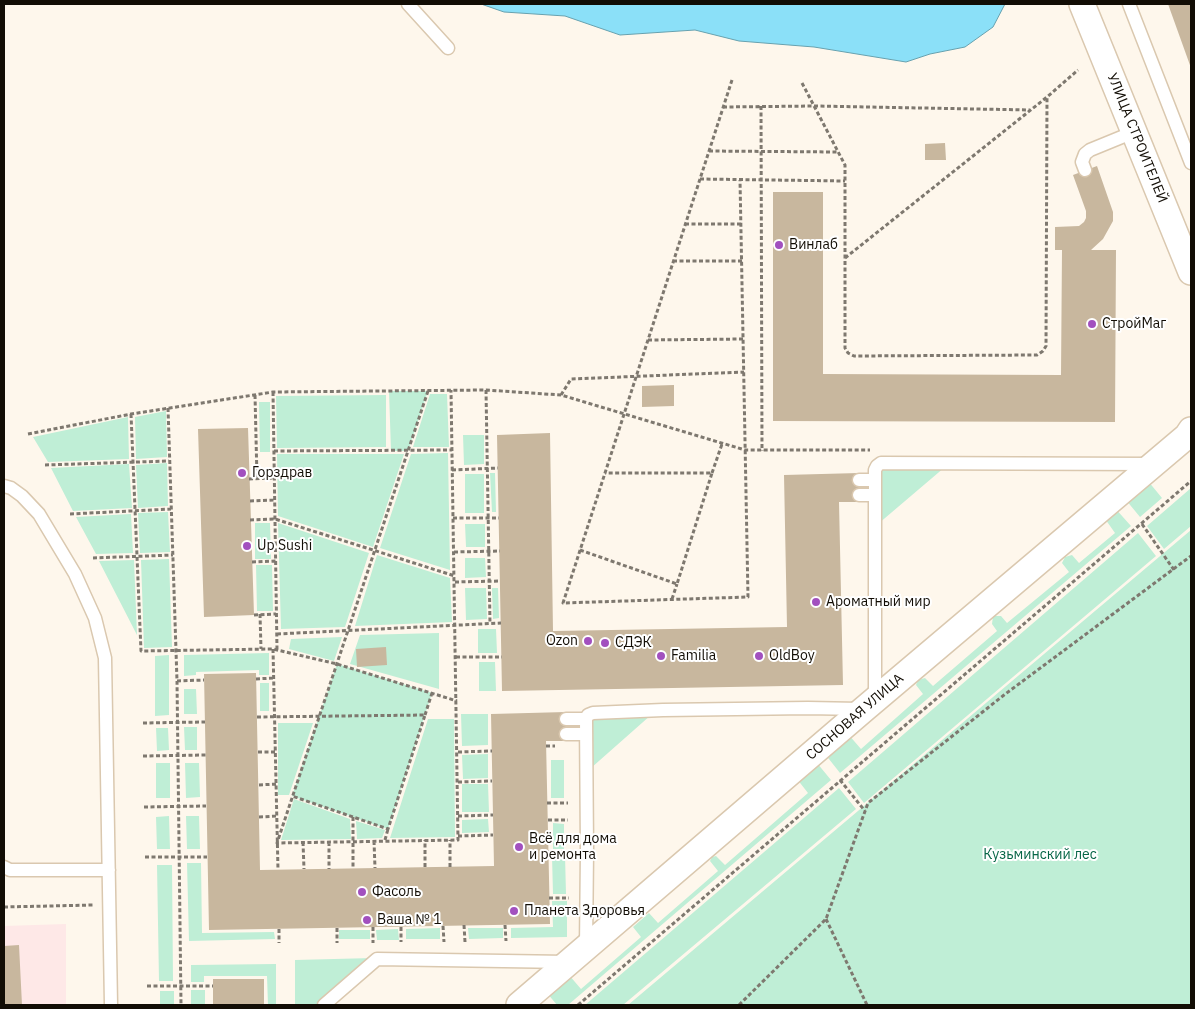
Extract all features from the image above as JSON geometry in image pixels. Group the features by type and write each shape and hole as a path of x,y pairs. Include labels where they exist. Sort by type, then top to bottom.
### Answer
{"street":[{"name":"УЛИЦА СТРОИТЕЛЕЙ","path":"1082,4 1191,272"},
{"name":"СОСНОВАЯ УЛИЦА","path":"519,1005 579,956 869,705 1187,436 1191,430"}],"lane":[{"path":"408,4 448,48"},
{"path":"1129,4 1191,163"},
{"path":"1085,170 1082,162 1085,154 1090,150 1134,132"},
{"path":"324,1005 377,959 579,956 586,719 588,715 603,712 869,705 875,470 881,463 1153,464"},
{"path":"859,480 875,480"},
{"path":"4,486 11,488 22,496 39,514 75,574 95,618 105,658 111,1005"},
{"path":"859,495 875,495"},
{"path":"566,719 586,719"},
{"path":"566,734 586,734"},
{"path":"4,868 10,870 109,870"}],"path":[{"path":"844,258 1047,97 1078,70"},
{"path":"732,80 564,602 748,597 740,180"},
{"path":"802,83 845,164 845,348 848,353 854,356 1037,355 1043,351 1046,346 1047,97"},
{"path":"761,106 762,451"},
{"path":"723,107 814,106 1030,110"},
{"path":"709,151 838,152"},
{"path":"700,179 845,181"},
{"path":"685,224 741,224"},
{"path":"673,261 742,260"},
{"path":"648,340 743,339"},
{"path":"561,395 571,379 744,372"},
{"path":"277,843 428,390"},
{"path":"277,843 458,840 451,390"},
{"path":"28,434 132,414 272,392 486,390 561,395 745,450"},
{"path":"486,390 490,624"},
{"path":"272,392 277,650"},
{"path":"255,394 256,479"},
{"path":"168,408 178,722 181,1005"},
{"path":"132,414 141,651 273,649 337,664 457,701"},
{"path":"672,599 722,444"},
{"path":"274,451 452,450"},
{"path":"45,465 170,460"},
{"path":"452,470 498,468"},
{"path":"605,473 712,473"},
{"path":"249,479 274,478"},
{"path":"578,1005 1142,524 1191,480"},
{"path":"250,501 274,500"},
{"path":"70,514 171,509"},
{"path":"250,520 275,518 455,576"},
{"path":"453,518 499,518"},
{"path":"1142,524 1174,570"},
{"path":"580,550 677,584"},
{"path":"454,552 500,551"},
{"path":"93,558 173,555"},
{"path":"738,1005 826,919 868,803 1004,695 1191,556"},
{"path":"252,562 276,561"},
{"path":"455,582 500,581"},
{"path":"260,614 261,649"},
{"path":"254,615 276,614"},
{"path":"277,634 501,623"},
{"path":"273,649 278,870"},
{"path":"456,657 502,656"},
{"path":"256,679 273,678"},
{"path":"177,680 204,680"},
{"path":"385,841 432,693"},
{"path":"257,717 425,715"},
{"path":"143,723 205,722"},
{"path":"458,752 492,751"},
{"path":"258,752 275,752"},
{"path":"143,756 206,756"},
{"path":"840,780 865,811"},
{"path":"458,782 492,781"},
{"path":"259,785 276,784"},
{"path":"292,796 388,829"},
{"path":"547,803 568,803"},
{"path":"144,807 206,806"},
{"path":"458,816 493,815"},
{"path":"259,817 277,816"},
{"path":"353,817 353,868"},
{"path":"548,820 568,820"},
{"path":"458,836 494,835"},
{"path":"425,840 425,868"},
{"path":"450,840 450,867"},
{"path":"374,841 374,868"},
{"path":"304,842 304,869"},
{"path":"329,842 329,869"},
{"path":"548,852 568,852"},
{"path":"145,857 208,857"},
{"path":"549,898 569,898"},
{"path":"4,907 110,905"},
{"path":"826,919 867,1005"},
{"path":"505,925 506,941"},
{"path":"401,926 402,942"},
{"path":"443,926 444,942"},
{"path":"464,926 465,942"},
{"path":"373,927 373,942"},
{"path":"337,928 337,943"},
{"path":"278,929 279,943"},
{"path":"147,986 213,986"}],"shaded area":[{"path":"66,924 66,1005 4,1005 4,926"}],"green space":[{"path":"389,391 428,391 408,451 391,451"},
{"path":"430,394 447,394 449,447 413,447"},
{"path":"386,395 386,447 277,448 276,396"},
{"path":"259,402 270,402 270,452 260,452"},
{"path":"166,411 167,457 136,459 135,417"},
{"path":"128,417 129,459 48,462 33,437"},
{"path":"463,435 484,435 484,464 464,465"},
{"path":"448,453 450,570 380,548 411,454"},
{"path":"277,454 404,454 373,547 278,516"},
{"path":"167,463 168,506 138,508 136,465"},
{"path":"129,464 132,508 73,511 51,468"},
{"path":"879,466 945,467 878,524"},
{"path":"490,473 495,473 496,512 492,512"},
{"path":"465,474 484,474 484,513 465,513"},
{"path":"1148,481 1162,498 1140,517 1126,500"},
{"path":"1191,488 1191,526 1164,549 1147,526"},
{"path":"1114,507 1131,526 840,773 825,754 848,734 861,749 923,694 916,685 918,680 925,678 933,686 997,631 992,624 993,616 1001,616 1007,623 1069,572 1062,563 1065,557 1072,555 1079,563 1115,533 1103,516"},
{"path":"168,512 170,552 140,553 138,513"},
{"path":"131,514 133,553 96,554 76,517"},
{"path":"255,523 270,523 271,559 255,559"},
{"path":"278,523 369,553 345,627 281,629"},
{"path":"465,524 485,524 485,547 466,547"},
{"name":"Кузьминский лес","path":"1191,530 1191,1005 628,1005"},
{"path":"1138,533 1156,556 864,803 848,782"},
{"path":"377,555 450,578 452,622 355,626"},
{"path":"465,558 485,558 486,577 465,578"},
{"path":"169,559 172,647 144,648 141,560"},
{"path":"134,560 137,635 99,561"},
{"path":"256,565 272,565 273,611 257,611"},
{"path":"465,588 486,588 487,619 466,620"},
{"path":"492,588 498,588 499,618 493,619"},
{"path":"478,629 496,629 497,653 478,653"},
{"path":"439,633 439,689 350,664 360,635"},
{"path":"342,637 334,661 289,649 291,639"},
{"path":"269,653 269,675 259,675 259,670 196,672 196,675 184,676 184,655"},
{"path":"169,655 169,715 155,716 155,656"},
{"path":"479,662 495,662 496,691 479,691"},
{"path":"337,664 432,693 388,829 292,796"},
{"path":"260,683 269,683 269,711 260,711"},
{"path":"184,689 196,689 197,714 184,714"},
{"path":"461,714 488,714 488,745 462,746"},
{"path":"651,715 591,768 590,718"},
{"path":"428,719 454,719 455,837 390,838"},
{"path":"278,723 313,723 289,795 278,795"},
{"path":"184,727 197,727 197,750 185,750"},
{"path":"156,728 168,728 169,750 157,751"},
{"path":"488,754 488,778 463,779 462,755"},
{"path":"551,760 564,760 564,798 551,798"},
{"path":"156,763 170,763 170,798 156,798"},
{"path":"185,763 199,763 200,797 186,798"},
{"path":"817,763 831,780 568,1005 557,1005 547,993 569,975 581,989 641,937 633,927 649,913 658,923 718,871 710,861 712,857 716,856 725,865 808,793 797,779"},
{"path":"462,784 488,784 489,812 462,812"},
{"path":"839,788 856,809 623,1005 585,1005"},
{"path":"294,799 350,819 351,839 281,840"},
{"path":"169,816 170,849 157,849 156,817"},
{"path":"186,816 199,816 200,849 187,849"},
{"path":"488,819 489,832 462,833 462,820"},
{"path":"356,821 385,830 382,838 357,839"},
{"path":"553,823 564,824 564,849 553,849"},
{"path":"565,855 566,894 553,894 552,856"},
{"path":"187,863 201,863 202,933 274,932 275,939 189,941"},
{"path":"157,865 172,865 173,981 159,981"},
{"path":"552,901 567,901 567,937 511,938 511,928 553,927"},
{"path":"440,928 440,939 406,939 406,929"},
{"path":"468,928 503,928 503,938 469,939"},
{"path":"398,929 399,940 377,940 376,930"},
{"path":"339,930 370,930 370,939 339,939"},
{"path":"373,958 319,1005 295,1005 295,960"},
{"path":"276,964 276,1005 268,1005 267,976 204,976 204,982 191,982 191,965"},
{"path":"191,990 205,990 205,1005 191,1005"},
{"path":"160,991 174,991 174,1005 160,1005"}],"water":[{"path":"481,4 1005,4 993,27 965,47 930,54 906,62 814,47 739,41 695,30 620,35 565,16 504,12"}],"building":[{"path":"1168,4 1191,4 1191,68"},
{"path":"945,143 946,160 925,160 925,144"},
{"path":"1097,166 1113,212 1113,221 1103,239 1091,250 1116,250 1115,422 773,421 773,192 823,192 823,374 1061,375 1062,250 1055,250 1055,227 1079,226 1084,222 1086,211 1073,175"},
{"path":"674,385 674,406 642,407 642,386"},
{"path":"248,428 254,615 204,617 198,429"},
{"path":"550,433 553,631 787,627 784,475 859,473 859,502 839,502 843,685 502,691 497,435"},
{"path":"386,647 387,665 357,667 356,649"},
{"path":"256,673 260,870 494,866 491,714 566,712 566,741 546,741 550,924 209,930 204,674"},
{"path":"19,945 22,1005 4,1005 4,946"},
{"path":"213,979 264,979 264,1005 213,1005"}],"place":[{"name":"Винлаб","path":"779,245"},
{"name":"СтройМаг","path":"1092,324"},
{"name":"Горздрав","path":"242,473"},
{"name":"Up Sushi","path":"247,546"},
{"name":"Ароматный мир","path":"816,602"},
{"name":"Ozon","path":"588,641"},
{"name":"СДЭК","path":"605,643"},
{"name":"Familia","path":"661,656"},
{"name":"OldBoy","path":"759,656"},
{"name":"Всё для дома и ремонта","path":"519,847"},
{"name":"Фасоль","path":"362,892"},
{"name":"Планета Здоровья","path":"514,911"},
{"name":"Ваша № 1","path":"367,920"}]}
